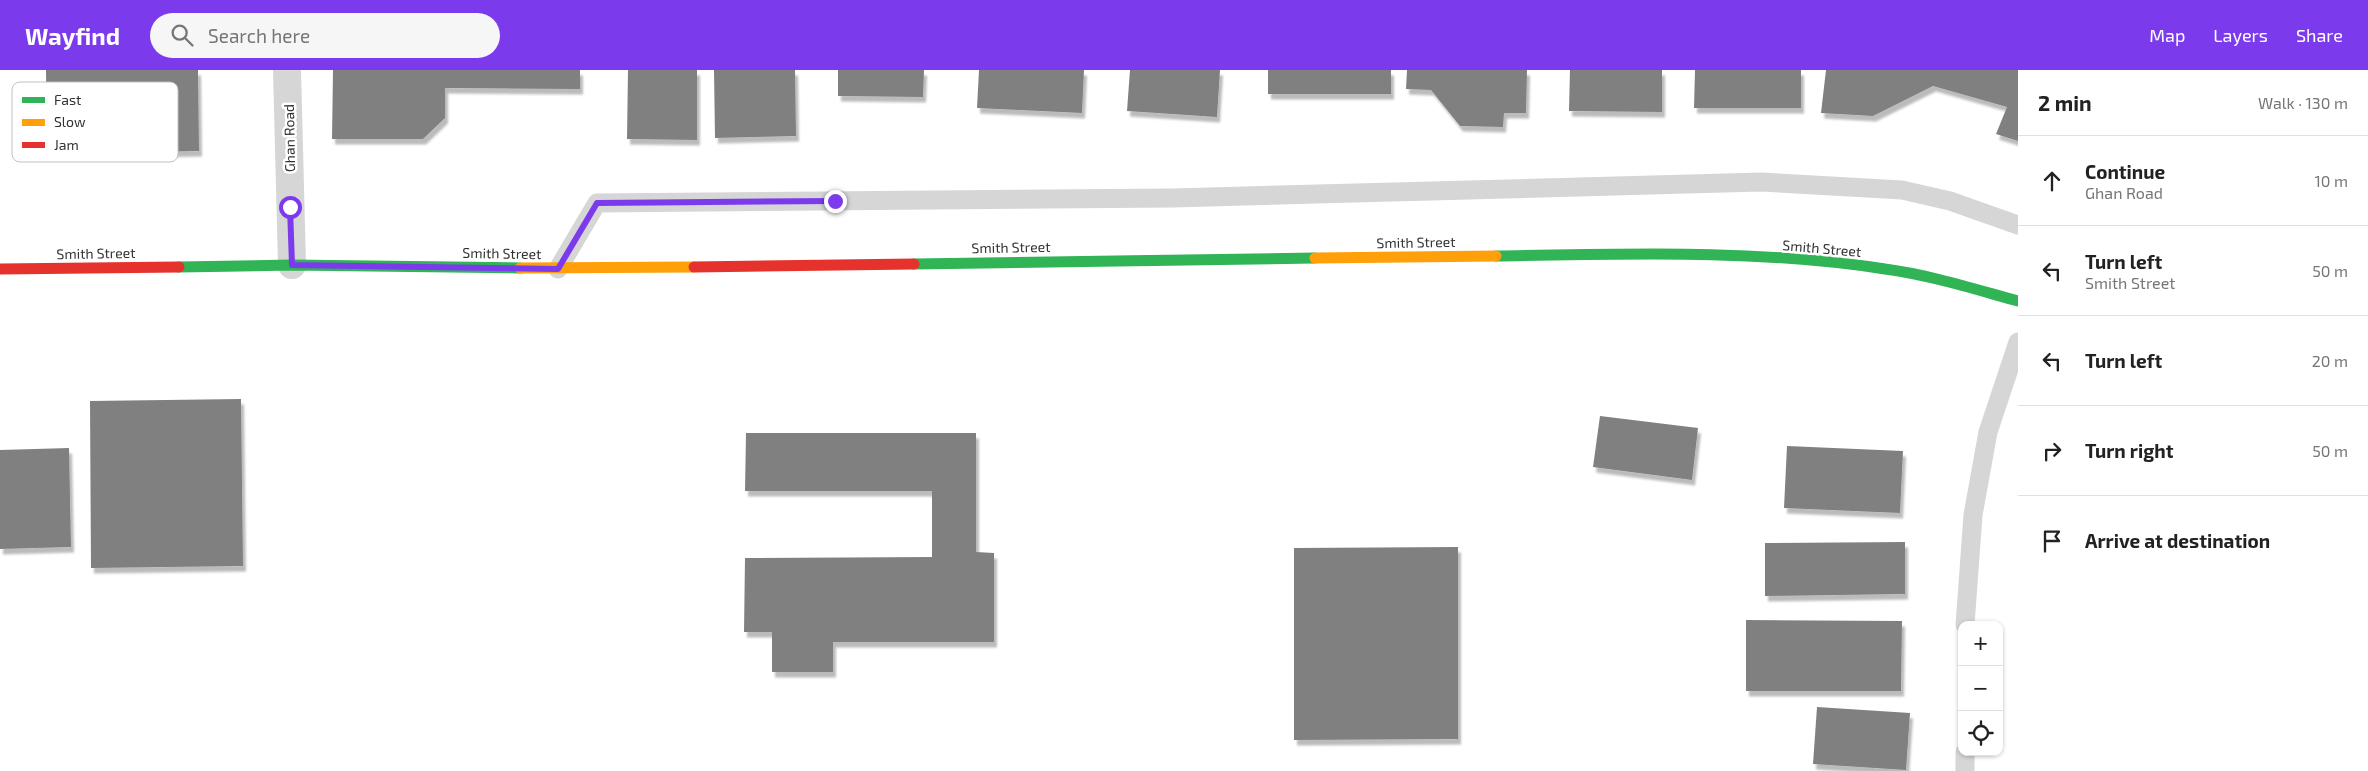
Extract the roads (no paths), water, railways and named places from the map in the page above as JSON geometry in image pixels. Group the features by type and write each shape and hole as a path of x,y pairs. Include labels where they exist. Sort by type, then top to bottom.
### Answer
{"street":[{"name":"Ghan Road","path":"287,70 292,265"},
{"name":"Smith Street","path":"0,269 292,265 558,269 1614,254 1812,260 1888,269 1955,284 2018,302"}],"lane":[{"path":"558,269 597,203 1173,198 1761,182 1902,190 1950,200 2018,226"},
{"path":"1965,621 1972,515 1986,441 2018,342"},
{"path":"1965,756 1965,771"}]}
